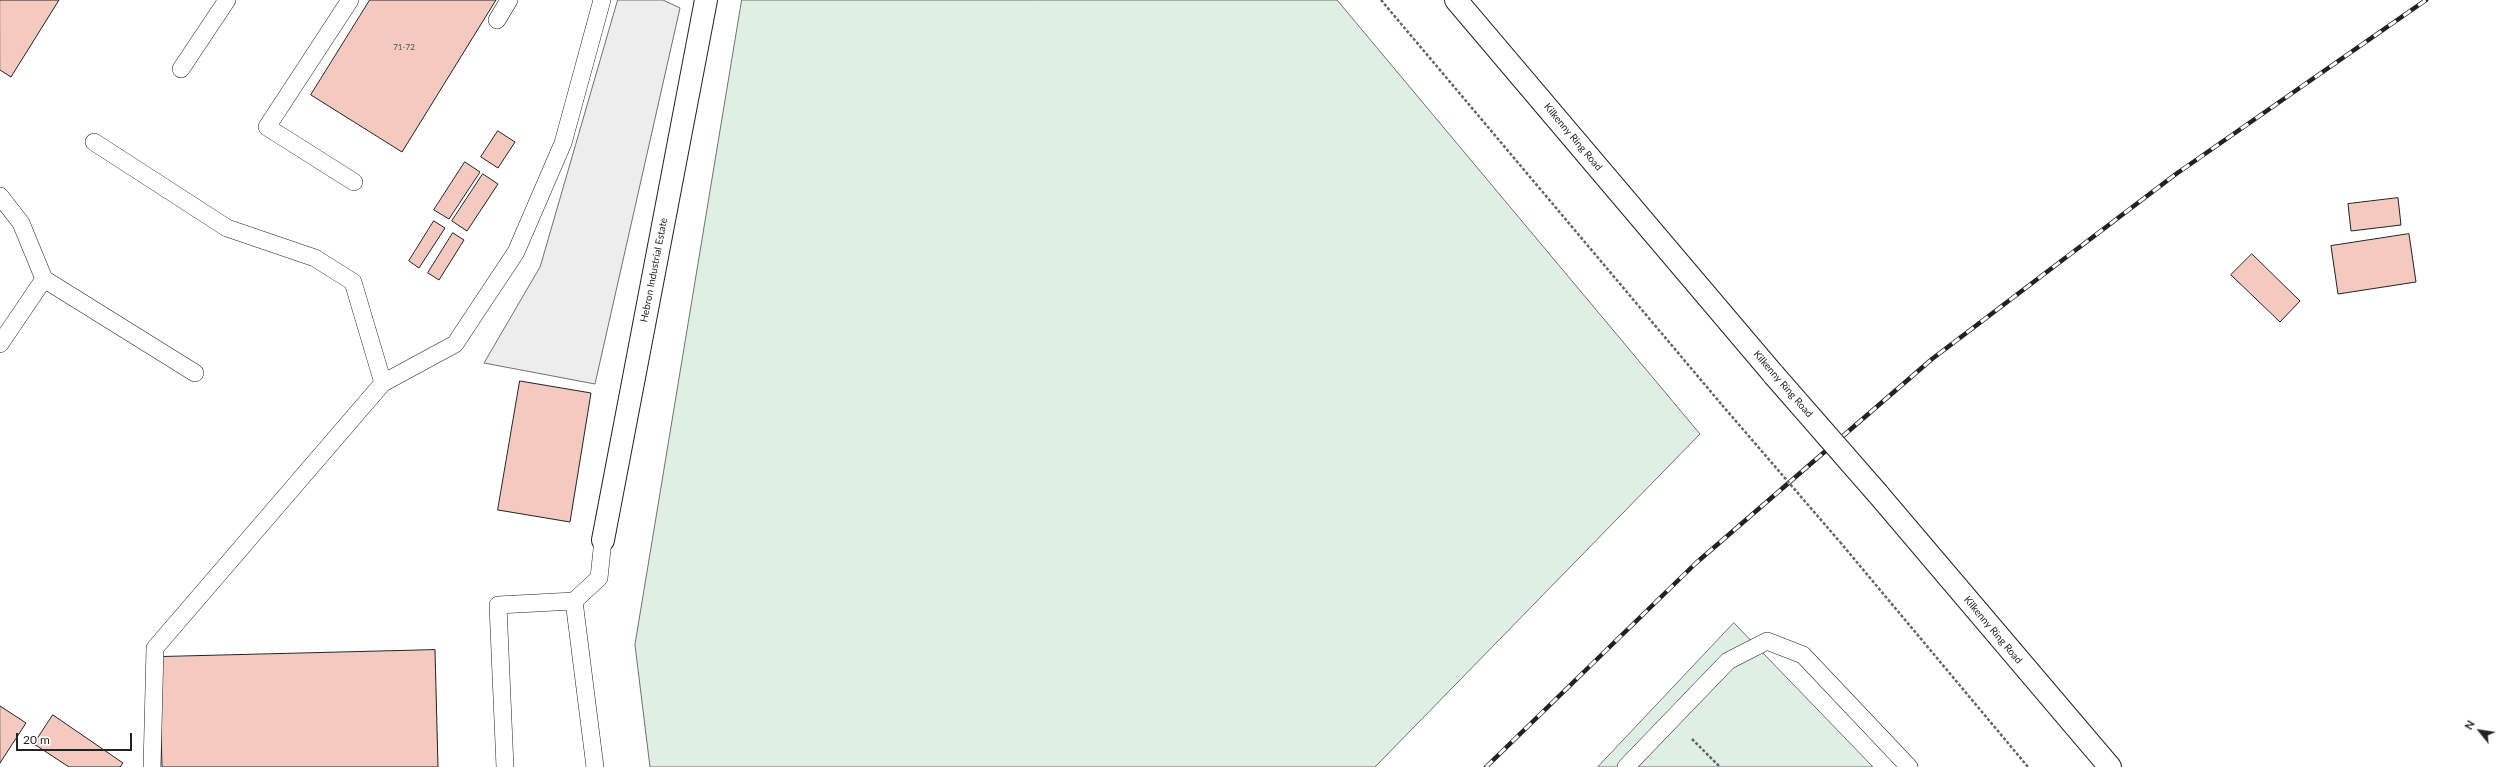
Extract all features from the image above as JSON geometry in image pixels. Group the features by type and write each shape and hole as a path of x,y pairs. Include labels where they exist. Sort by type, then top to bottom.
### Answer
{"main road":[{"name":"Hebron Industrial Estate","path":"603,540 706,0"},
{"name":"Kilkenny Ring Road","path":"1456,0 2110,767"}],"lane":[{"path":"181,69 227,0"},
{"path":"350,0 267,127 354,182"},
{"path":"497,20 509,0"},
{"path":"152,767 155,648 383,383 455,344 516,252 563,143 602,0"},
{"path":"94,142 227,228 315,258 352,282 383,383"},
{"path":"0,196 22,223 44,279 195,373"},
{"path":"0,344 44,279"},
{"path":"505,767 498,605 574,601 599,578 603,540"},
{"path":"574,601 595,767"},
{"path":"1626,767 1728,661 1767,641 1803,655 1909,767"}],"path":[{"path":"1381,0 1722,405 1840,542 2028,767"},
{"path":"1672,719 1720,767"}],"green space":[{"path":"742,0 1337,0 1700,434 1375,767 650,767 635,645"},
{"path":"1734,623 1873,767 1598,767"}],"shaded area":[{"path":"618,0 663,0 680,8 595,384 484,363 540,267"}],"building":[{"path":"0,0 59,0 11,77 0,70"},
{"path":"370,0 496,0 402,152 311,95"},
{"path":"498,131 515,142 498,168 481,157"},
{"path":"465,162 480,172 449,219 434,210"},
{"path":"483,174 498,184 467,231 452,221"},
{"path":"2398,198 2401,225 2351,231 2348,204"},
{"path":"434,221 445,228 419,268 409,261"},
{"path":"453,233 464,240 439,280 428,273"},
{"path":"2409,234 2416,282 2338,294 2331,246"},
{"path":"2252,254 2300,301 2280,322 2231,275"},
{"path":"520,381 591,393 570,522 498,510"},
{"path":"435,650 438,767 162,767 159,657"},
{"path":"0,706 26,723 0,763"},
{"path":"53,715 123,763 120,767 69,767 34,744"}],"railway":[{"path":"1486,767 1696,563 1932,359 2176,174 2426,0"}]}
